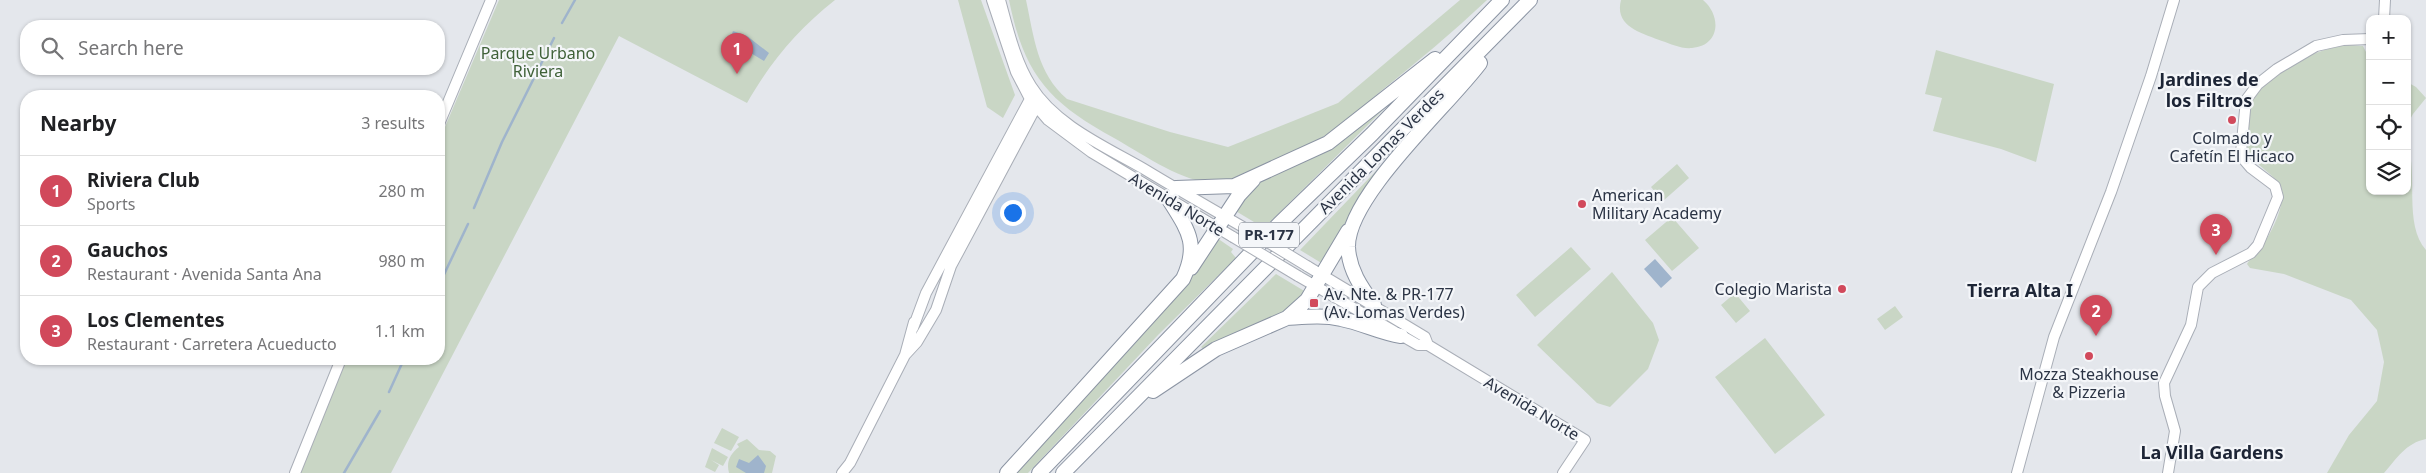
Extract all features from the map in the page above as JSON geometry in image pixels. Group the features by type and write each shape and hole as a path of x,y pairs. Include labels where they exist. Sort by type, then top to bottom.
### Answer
{"highway":[{"name":"Avenida Lomas Verdes","path":"1039,473 1278,224 1372,134 1502,0"},
{"name":"Avenida Lomas Verdes","path":"1064,473 1530,0"},
{"path":"1183,279 1190,263 1192,244 1172,193 1224,187 1255,177 1328,143 1448,49 1491,11"},
{"path":"1127,407 1200,358 1287,318 1307,300 1382,176 1477,66 1512,19"},
{"path":"1007,473 1183,279 1239,195 1255,177"},
{"path":"1352,224 1348,244 1352,268 1374,305"},
{"path":"1287,318 1315,316 1341,318 1378,332 1401,336"}],"street":[{"path":"445,110 491,0"},
{"name":"Avenida Norte","path":"992,0 1008,52 1033,103 1048,120 1074,141 1172,193 1221,222 1243,227 1307,266 1318,280 1401,336 1418,345 1428,345 1585,440 1563,473"},
{"name":"Avenida Norte","path":"1000,0 1022,68 1030,85 1041,99 1063,119 1172,193"},
{"path":"2017,473 2054,337 2130,138 2174,0"},
{"path":"2384,15 2385,0"},
{"path":"2168,473 2175,431 2165,396 2164,384 2191,325 2198,286 2212,273 2251,252 2258,245 2278,197 2275,186 2251,168 2241,152 2246,100 2258,84 2277,68 2300,54 2334,42 2366,39"},
{"path":"913,328 943,262 1033,103"},
{"path":"905,355 917,342 936,308 951,266 1033,103"},
{"name":"Avenida Norte","path":"1221,222 1233,237 1298,276 1318,280 1374,305 1425,337 1428,345"},
{"path":"844,472 905,355 923,287 943,262"},
{"path":"922,305 928,312 936,308"},
{"path":"295,473 339,365"}],"green space":[{"name":"Parque Urbano Riviera","path":"499,0 835,0 797,34 776,59 747,103 619,36 391,473 298,473 343,365 445,365 445,127"},
{"path":"958,0 981,0 1015,95 1003,118 987,107"},
{"path":"1009,0 1026,0 1038,54 1049,78 1067,99 1170,132 1228,147 1338,103 1460,0 1487,0 1435,47 1338,128 1306,146 1236,178 1206,182 1184,176 1159,164 1091,125 1056,98 1031,67 1022,48"},
{"path":"1621,0 1703,0 1713,14 1715,29 1713,36 1701,46 1688,48 1676,46 1638,32 1631,28 1622,17 1620,9"},
{"path":"2348,45 2363,46 2366,52 2366,195 2411,195 2411,163 2415,227 2419,239 2426,250 2426,439 2407,448 2384,473 2327,473 2349,435 2377,401 2384,362 2377,330 2351,300 2284,274 2250,268 2247,264 2270,234 2279,212 2282,197 2281,186 2252,158 2247,150 2246,139 2251,101 2259,90 2280,71 2307,56"},
{"path":"1936,50 2054,84 2036,162 2001,149 1933,131 1942,98 1925,94"},
{"path":"2411,84 2426,98 2411,118"},
{"path":"1388,105 1264,228 1234,210 1258,182"},
{"path":"1398,148 1356,206 1323,264 1300,250"},
{"path":"1677,164 1689,178 1663,201 1651,187"},
{"path":"1672,217 1699,248 1672,271 1645,240"},
{"path":"1217,238 1233,249 1231,252 1236,258 1159,334 1028,473 1017,473 1176,296 1203,262"},
{"path":"1571,247 1591,269 1535,317 1516,295"},
{"path":"1612,272 1653,323 1659,340 1648,369 1610,407 1597,403 1537,345"},
{"path":"1276,274 1306,292 1288,310 1203,349 1201,347"},
{"path":"1735,293 1750,311 1736,323 1721,305"},
{"path":"1895,306 1903,317 1885,330 1877,319"},
{"path":"1765,338 1825,415 1775,454 1715,377"},
{"path":"722,428 739,437 731,451 714,443"},
{"path":"747,439 759,450 770,451 776,456 772,473 729,473 728,462 731,455 739,447 737,444"},
{"path":"712,448 728,457 723,466 711,460 719,465 715,472 705,467"}],"water":[{"path":"733,31 747,36 769,53 764,61 744,49 742,52 727,48"},
{"path":"1655,259 1672,278 1661,288 1644,269"},
{"path":"758,455 766,466 764,473 746,473 736,467 739,459 749,463"}],"waterway":[{"path":"562,23 575,0"},
{"path":"474,208 502,142 554,38"},
{"path":"445,272 468,224"},
{"path":"389,392 401,365"},
{"path":"344,473 380,411"}],"place":[{"name":"Riviera Club","path":"737,74"},
{"name":"Colmado y Cafetín El Hicaco","path":"2232,120"},
{"name":"American Military Academy","path":"1582,204"},
{"name":"Los Clementes","path":"2216,255"},
{"name":"Colegio Marista","path":"1842,289"},
{"name":"Av. Nte. & PR-177 (Av. Lomas Verdes)","path":"1314,303"},
{"name":"Gauchos","path":"2096,336"},
{"name":"Mozza Steakhouse & Pizzeria","path":"2089,356"}],"district":[{"name":"Jardines de los Filtros","path":"2209,90"},
{"name":"Tierra Alta I","path":"2020,291"},
{"name":"La Villa Gardens","path":"2212,453"}]}
